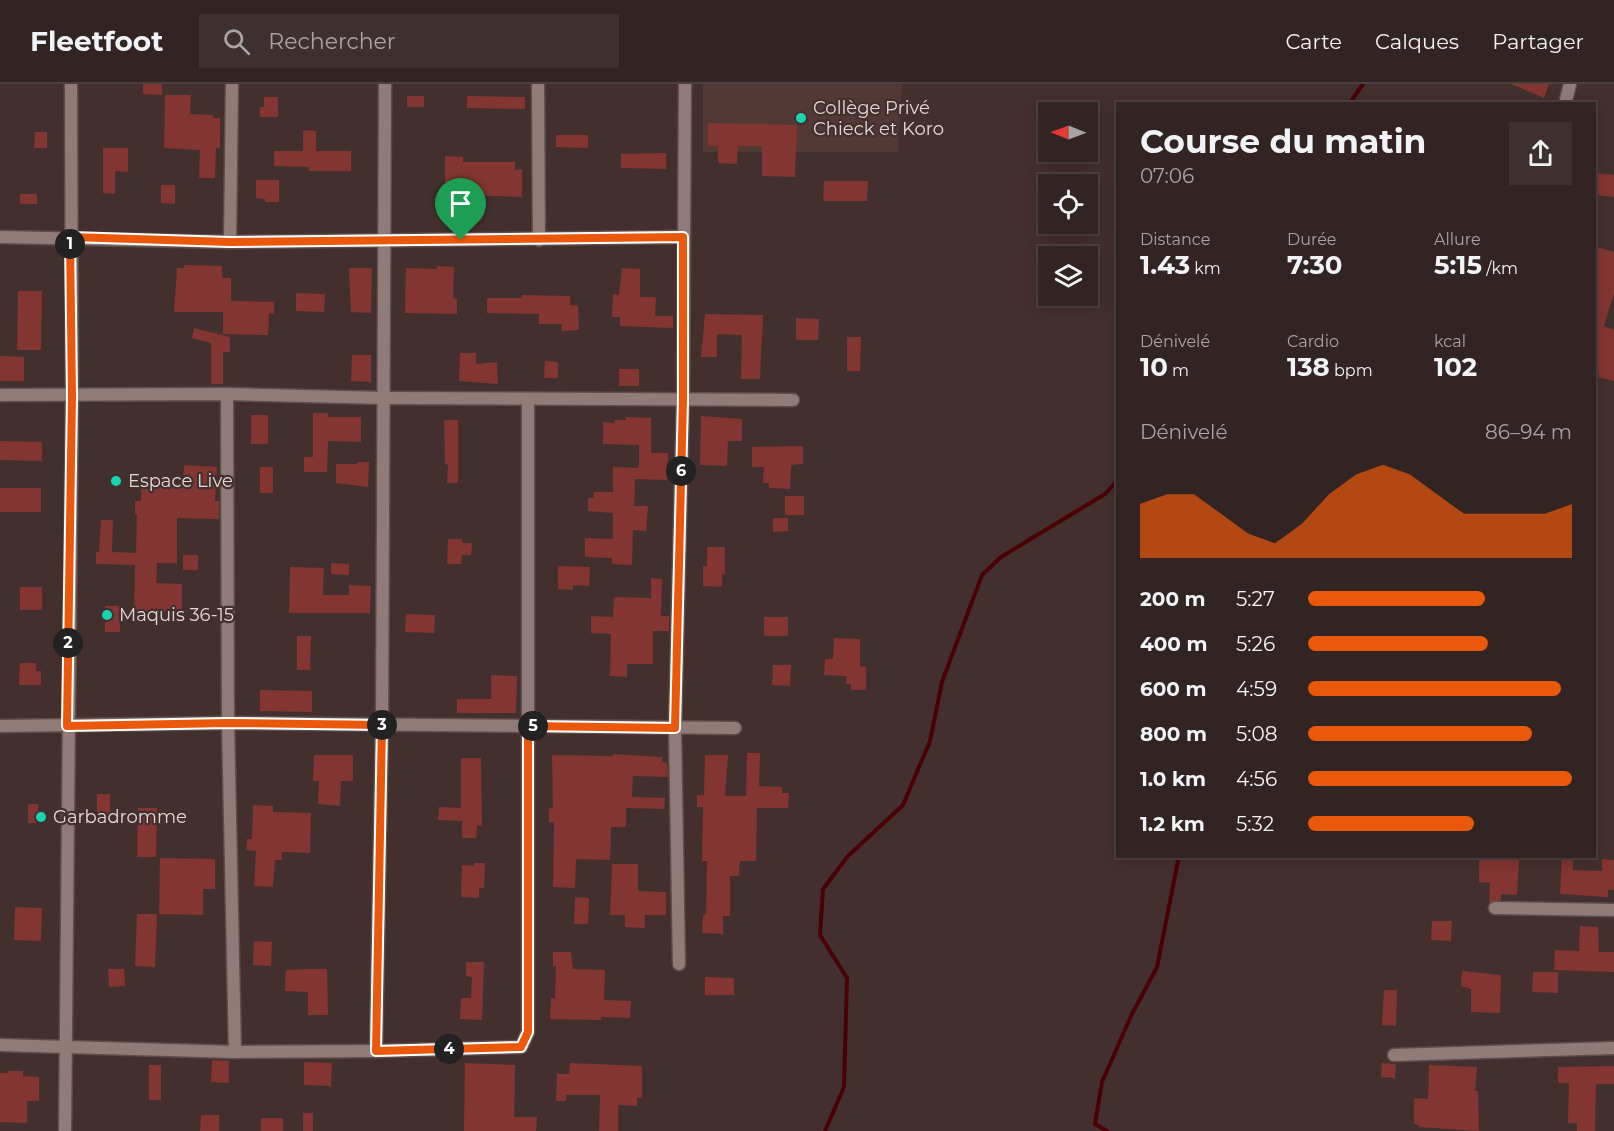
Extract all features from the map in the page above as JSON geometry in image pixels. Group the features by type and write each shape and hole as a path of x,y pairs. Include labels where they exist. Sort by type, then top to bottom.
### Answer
{"street":[{"path":"65,1131 67,726 72,396 71,84"},
{"path":"230,242 232,84"},
{"path":"376,1051 382,725 384,398 382,239 385,84"},
{"path":"538,84 539,240"},
{"path":"679,964 675,728 683,399 684,84"},
{"path":"1566,102 1570,84"},
{"path":"0,237 230,242 683,237"},
{"path":"227,394 228,723 235,1052"},
{"path":"0,395 227,394 384,398 793,400"},
{"path":"0,1045 235,1052 521,1047 528,1032 528,399"},
{"path":"0,726 228,723 735,728"},
{"path":"1495,908 1614,910"},
{"path":"1394,1055 1614,1048"}],"shaded area":[{"name":"Collège Privé Chieck et Koro","path":"703,84 902,84 898,152 703,152"}],"building":[{"path":"143,84 162,84 162,95 143,94"},
{"path":"1511,84 1549,84 1544,98"},
{"path":"165,95 191,95 190,114 213,115 213,118 220,118 220,148 216,148 215,178 199,178 200,150 164,148"},
{"path":"407,96 424,96 424,107 407,107"},
{"path":"467,96 525,97 525,109 467,108"},
{"path":"264,97 278,97 278,117 260,117 260,107 264,107"},
{"path":"708,123 797,125 795,177 762,176 762,146 738,146 737,164 718,163 718,146 708,146"},
{"path":"303,130 316,131 316,151 351,151 351,171 309,171 309,167 274,166 274,151 303,151"},
{"path":"35,132 47,132 47,148 34,148"},
{"path":"556,135 588,135 588,148 556,147"},
{"path":"103,148 128,148 128,172 115,171 115,194 103,193"},
{"path":"666,153 666,169 621,168 621,154"},
{"path":"445,156 463,157 463,162 515,162 515,170 522,169 522,197 463,195 463,203 445,203"},
{"path":"1597,173 1614,175 1614,197 1597,195"},
{"path":"256,180 279,180 279,202 265,202 265,199 256,198"},
{"path":"824,181 868,181 867,201 823,201"},
{"path":"161,185 175,185 175,204 161,203"},
{"path":"20,194 37,194 37,204 20,204"},
{"path":"1596,247 1614,252 1614,293 1604,326 1614,330 1614,381 1598,377 1599,373 1596,372"},
{"path":"184,265 222,266 222,278 231,278 231,301 274,302 274,314 269,313 268,335 223,334 223,312 174,312 177,268 184,268"},
{"path":"437,266 454,267 453,298 457,299 457,314 405,313 406,268 437,269"},
{"path":"349,268 372,268 371,313 351,312"},
{"path":"622,268 640,269 640,297 656,297 655,316 673,316 673,328 620,326 620,317 612,317 613,294 619,295"},
{"path":"18,291 42,291 41,350 17,350"},
{"path":"296,293 325,294 324,312 296,311"},
{"path":"522,295 570,296 570,305 578,306 579,330 562,331 562,324 539,324 539,314 487,313 487,298 522,298"},
{"path":"705,314 763,315 760,379 741,379 742,335 717,334 717,357 701,357"},
{"path":"796,318 819,319 818,340 796,340"},
{"path":"194,328 230,337 230,352 223,352 223,384 211,384 211,343 192,338"},
{"path":"847,337 861,337 860,371 847,371"},
{"path":"460,353 476,353 476,364 497,362 498,384 459,381"},
{"path":"352,355 371,355 371,382 351,381"},
{"path":"0,356 24,357 24,381 0,381"},
{"path":"545,361 558,362 558,378 544,378"},
{"path":"619,369 639,369 639,386 619,386"},
{"path":"313,413 328,413 328,417 361,417 361,442 328,441 327,472 304,472 304,457 313,457"},
{"path":"251,415 268,415 268,444 251,444"},
{"path":"701,416 742,419 742,441 728,441 727,466 700,465"},
{"path":"626,417 651,418 651,453 668,453 667,480 635,479 634,506 648,506 646,531 633,530 632,565 612,564 612,558 585,557 585,538 613,539 613,513 588,511 588,498 594,498 594,492 613,492 613,467 638,468 639,465 639,445 603,444 603,422 614,423 615,420 626,420"},
{"path":"444,420 458,420 458,483 447,483 448,464 445,465"},
{"path":"0,441 42,442 42,461 0,460"},
{"path":"803,446 803,464 791,465 790,489 769,488 769,483 763,483 764,467 752,467 752,447"},
{"path":"357,462 369,462 368,487 336,483 336,464 357,464"},
{"path":"184,465 217,467 215,501 219,501 219,519 177,518 177,563 157,563 156,583 182,584 182,611 134,613 135,565 96,564 101,520 113,520 112,552 136,553 135,501 141,501 142,475 160,476 160,486 183,486"},
{"path":"260,467 273,467 273,493 260,493"},
{"path":"0,488 41,488 41,512 0,512"},
{"path":"785,496 804,496 804,515 785,515"},
{"path":"773,518 788,518 788,531 773,532"},
{"path":"448,539 462,539 462,543 472,543 471,555 462,555 461,564 447,564"},
{"path":"707,547 725,547 725,574 722,574 722,587 703,586 703,566 707,566"},
{"path":"183,555 198,555 198,570 183,570"},
{"path":"331,563 349,564 349,575 331,574"},
{"path":"558,566 590,567 589,586 573,585 573,590 558,589"},
{"path":"290,567 324,568 323,595 349,595 349,585 371,586 370,613 289,613"},
{"path":"651,578 662,579 661,616 669,616 669,631 653,631 653,664 627,664 627,677 610,676 611,634 591,633 591,616 613,617 614,597 651,598"},
{"path":"20,587 42,587 42,610 20,610"},
{"path":"105,606 120,606 120,632 105,632"},
{"path":"406,614 435,615 434,633 405,632"},
{"path":"764,617 788,617 788,636 764,636"},
{"path":"297,636 311,636 310,670 297,670"},
{"path":"834,638 860,639 860,666 866,667 866,690 851,690 851,684 846,684 846,676 824,675 825,659 833,659"},
{"path":"20,663 36,663 36,671 41,671 41,685 19,685"},
{"path":"773,665 791,665 790,686 772,685"},
{"path":"491,675 517,676 516,713 457,713 457,699 491,699"},
{"path":"260,690 312,691 312,712 260,711"},
{"path":"747,753 760,753 759,786 782,787 782,793 789,793 788,808 757,808 756,861 740,861 739,876 730,876 730,916 723,916 723,934 702,933 703,915 706,915 707,861 702,861 703,807 697,807 697,795 704,795 705,755 728,755 725,796 746,796"},
{"path":"613,754 662,757 662,762 667,763 668,777 633,776 632,797 665,798 664,809 626,808 626,827 611,827 610,860 576,859 575,888 553,887 554,822 549,822 549,808 553,809 552,755 613,756"},
{"path":"314,755 353,755 353,781 341,781 340,806 318,804 319,781 313,781"},
{"path":"461,758 481,758 482,826 477,826 476,838 462,838 462,821 438,820 439,807 461,808"},
{"path":"97,794 110,794 110,823 97,823"},
{"path":"28,804 38,804 38,823 28,823"},
{"path":"253,805 273,806 273,812 311,813 310,853 282,852 282,860 275,860 273,887 254,886 256,851 246,850 247,839 252,839"},
{"path":"138,808 157,808 156,857 137,857"},
{"path":"160,858 215,859 215,889 203,889 203,915 159,914"},
{"path":"1479,858 1519,860 1517,895 1501,894 1501,900 1489,903 1490,883 1479,882"},
{"path":"1562,858 1573,858 1573,870 1602,871 1602,859 1614,860 1614,890 1608,890 1608,897 1560,894"},
{"path":"474,863 485,863 484,888 479,888 479,898 461,897 462,865 474,866"},
{"path":"612,864 638,864 638,891 666,892 666,915 645,915 645,928 625,927 625,915 610,915"},
{"path":"575,897 589,898 588,924 574,924"},
{"path":"15,907 42,908 41,941 14,940"},
{"path":"137,914 157,914 155,967 135,966"},
{"path":"1432,921 1452,921 1451,941 1431,940"},
{"path":"1580,926 1598,927 1599,952 1614,952 1614,972 1554,970 1555,950 1579,951"},
{"path":"254,941 272,942 271,966 253,965"},
{"path":"553,952 571,952 573,969 605,970 604,1000 631,1001 630,1018 550,1019 551,998 555,998 556,966 553,966"},
{"path":"466,962 484,962 482,1020 460,1019 461,998 471,998 472,977 466,976"},
{"path":"108,969 124,969 125,986 109,987"},
{"path":"327,969 328,1015 308,1015 308,992 285,991 286,970"},
{"path":"1462,971 1501,975 1500,1013 1471,1012 1471,989 1461,986"},
{"path":"1533,972 1558,972 1558,993 1532,992"},
{"path":"705,977 734,978 734,995 705,995"},
{"path":"1384,990 1397,990 1396,1026 1382,1025"},
{"path":"212,1060 229,1061 229,1083 211,1082"},
{"path":"304,1062 332,1063 331,1086 304,1085"},
{"path":"465,1063 515,1065 514,1117 537,1117 536,1131 464,1131"},
{"path":"570,1063 642,1066 642,1098 637,1098 637,1106 618,1105 618,1131 599,1131 600,1095 566,1095 566,1101 556,1101 557,1074 569,1074"},
{"path":"1382,1063 1396,1064 1395,1078 1381,1077"},
{"path":"149,1065 161,1065 161,1100 149,1100"},
{"path":"1429,1065 1477,1067 1475,1091 1478,1091 1479,1131 1419,1127 1414,1124 1414,1098 1428,1099"},
{"path":"1614,1066 1614,1084 1596,1084 1595,1131 1577,1131 1577,1123 1568,1123 1569,1083 1558,1083 1558,1067"},
{"path":"8,1071 23,1071 23,1076 39,1077 39,1101 27,1101 27,1123 0,1122 0,1073 8,1073"},
{"path":"303,1113 313,1113 313,1131 303,1131"},
{"path":"201,1115 219,1115 219,1131 200,1131"},
{"path":"261,1118 283,1118 283,1131 261,1131"}],"waterway":[{"path":"1350,102 1363,84"},
{"path":"825,1131 844,1087 847,978 820,935 823,889 848,856 903,805 930,741 942,682 982,575 1001,557 1105,494 1116,482"},
{"path":"1107,1131 1095,1124 1102,1082 1131,1016 1157,967 1179,858"}],"place":[{"name":"Collège Privé Chieck et Koro","path":"801,118"},
{"name":"Espace Live","path":"116,481"},
{"name":"Maquis 36-15","path":"107,615"},
{"name":"Garbadromme","path":"41,817"}],"route":[{"path":"70,237 230,242 461,240 683,237 683,399 675,728 528,726 528,1032 521,1047 376,1051 382,725 228,723 67,726 72,396 70,237"}]}
